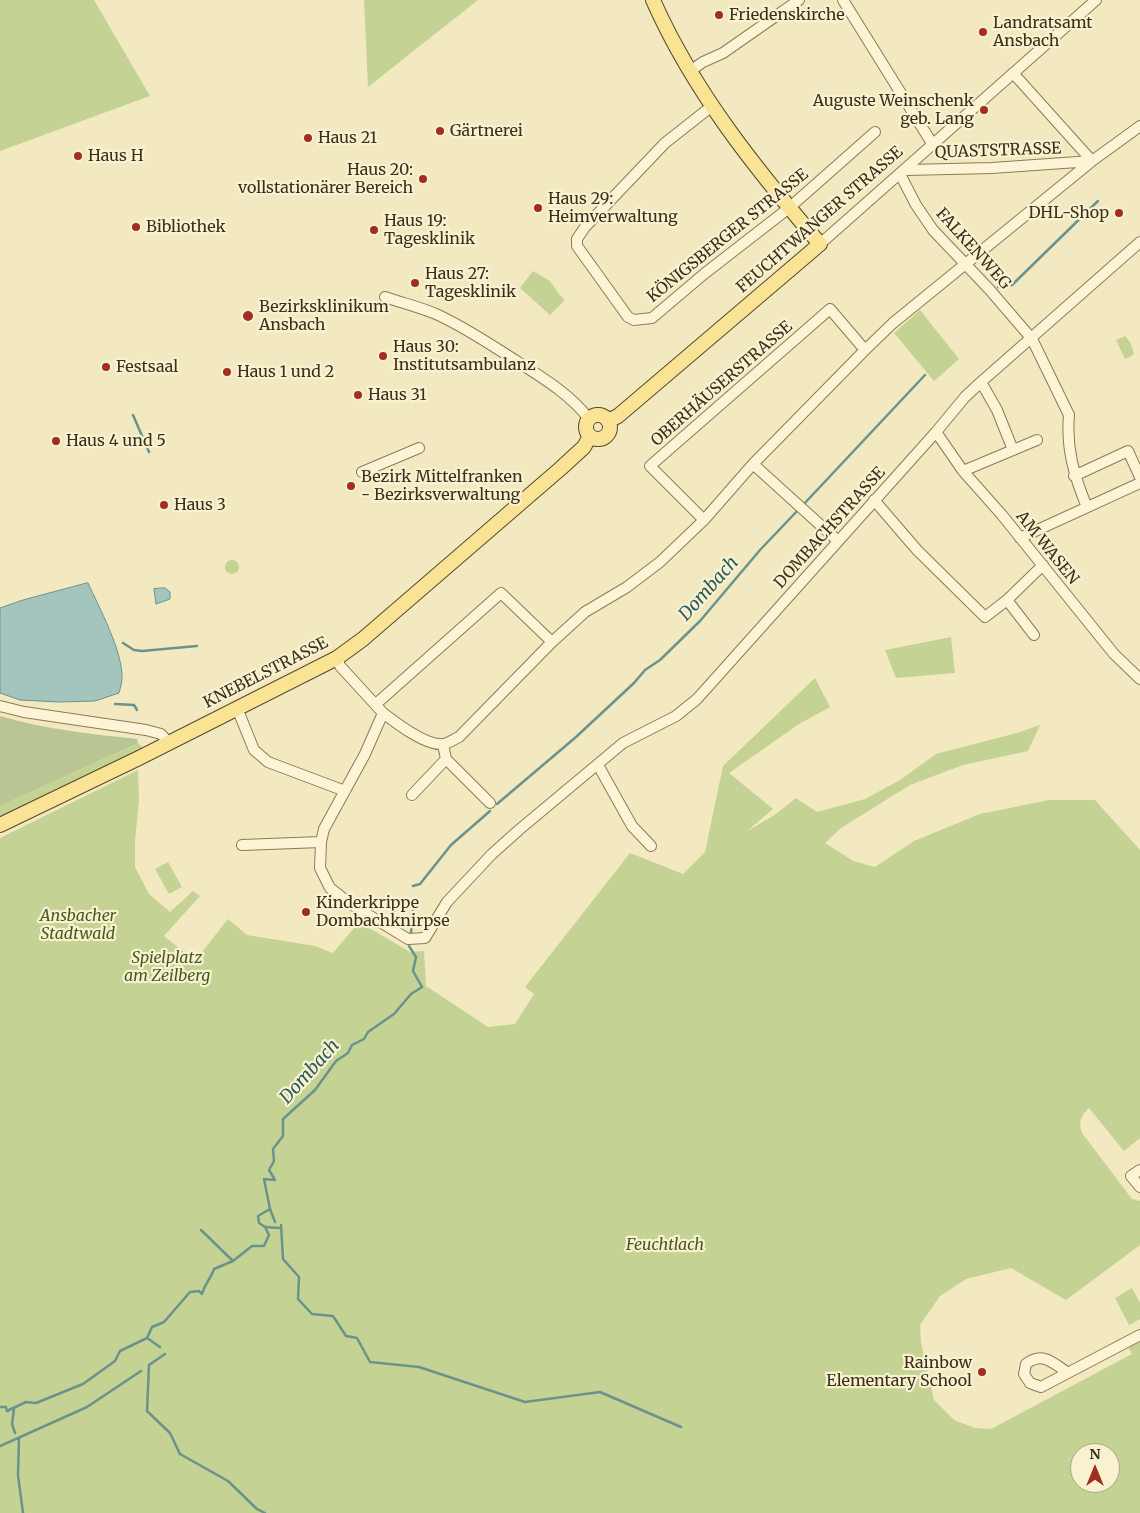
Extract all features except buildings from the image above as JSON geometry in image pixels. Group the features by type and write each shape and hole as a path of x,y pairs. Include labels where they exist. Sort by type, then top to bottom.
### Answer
{"main road":[{"path":"653,0 669,34 712,106 789,208 820,244"},
{"name":"FEUCHTWANGER STRASSE","path":"608,421 618,416 820,244"},
{"path":"597,415 605,417 608,421 610,428 606,436 598,439 590,436 586,426 589,419 597,415"},
{"name":"KNEBELSTRASSE","path":"0,825 124,766 337,658 363,639 560,469 584,447 590,436"}],"street":[{"path":"690,71 723,53 799,0"},
{"path":"843,0 933,145"},
{"name":"FEUCHTWANGER STRASSE","path":"820,244 1096,0"},
{"path":"1013,73 1092,161"},
{"name":"KÖNIGSBERGER STRASSE","path":"712,106 665,143 585,227 577,238 577,246 628,317 634,320 652,318 704,274 789,208 876,132"},
{"path":"337,658 340,666 383,712 401,728 423,740 443,744 459,737 552,642 585,612 627,587 660,562 704,520 753,464 893,323 1092,161 1140,126"},
{"name":"QUASTSTRASSE","path":"903,172 1092,161"},
{"name":"FALKENWEG","path":"903,172 916,205 933,230 1032,338 1069,415 1069,449 1074,476 1087,507"},
{"name":"DOMBACHSTRASSE","path":"321,842 320,868 330,888 349,903 408,939 425,938 447,902 492,854 623,743 676,716 697,699 936,432 964,397 1140,242"},
{"path":"385,297 433,313 459,326 561,391 581,408 589,419"},
{"name":"OBERHÄUSERSTRASSE","path":"704,520 650,466 830,309 865,350"},
{"path":"981,382 997,410 1013,450"},
{"name":"AM WASEN","path":"936,432 963,471 1043,565 1114,654 1140,678"},
{"path":"963,471 1037,440"},
{"path":"362,472 419,448"},
{"path":"1074,476 1128,451 1140,477"},
{"path":"753,464 838,541"},
{"path":"1020,538 1140,483"},
{"path":"874,500 917,550 985,617 1007,600 1043,565"},
{"path":"376,704 501,593 552,642"},
{"path":"1007,600 1034,635"},
{"path":"0,706 24,712 146,730 160,734 169,743"},
{"path":"237,708 254,750 268,762 345,791"},
{"path":"242,845 321,842 324,829 365,754 383,712"},
{"path":"443,744 446,759 490,803"},
{"path":"412,795 446,759"},
{"path":"598,765 632,826 651,846"},
{"path":"1140,1170 1131,1176 1140,1187"},
{"path":"1068,1373 1140,1335"}],"green space":[{"path":"0,0 94,0 150,96 0,151"},
{"path":"364,0 478,0 368,87"},
{"path":"533,271 550,281 565,300 550,315 520,288"},
{"path":"920,310 959,359 934,381 894,333"},
{"path":"1125,336 1130,342 1134,353 1125,359 1116,340"},
{"path":"229,560 235,560 239,567 235,574 229,574 225,570 225,564"},
{"path":"951,637 955,673 896,678 885,650"},
{"name":"Feuchtlach","path":"815,678 830,707 799,724 729,773 773,809 746,832 776,814 796,798 817,812 865,799 900,780 936,754 1017,733 1040,725 1028,751 963,765 910,785 841,828 825,843 853,861 875,867 914,841 980,814 1049,800 1095,800 1140,850 1140,1138 1124,1151 1089,1108 1082,1116 1080,1125 1082,1133 1132,1199 1140,1201 1140,1245 1066,1300 1011,1268 966,1279 940,1296 920,1325 921,1343 934,1400 954,1420 975,1428 991,1429 1132,1354 1127,1345 1140,1339 1140,1513 0,1513 0,838 138,770 139,800 135,841 135,867 149,894 170,912 193,891 200,896 164,936 195,961 228,919 247,935 315,946 333,953 359,922 410,952 424,951 426,986 488,1027 515,1024 534,994 525,987 630,853 683,874 705,852 723,766"},
{"path":"0,716 51,728 137,739 138,743 0,806"},
{"path":"138,743 143,748 0,817 0,806"},
{"path":"168,862 182,887 169,894 155,869"},
{"path":"1132,1288 1140,1303 1140,1319 1129,1325 1115,1298"}],"water":[{"path":"88,583 110,630 119,656 122,678 119,693 95,701 59,702 20,700 0,693 0,608"},
{"path":"165,588 170,592 170,599 156,604 154,589"}],"waterway":[{"name":"Dombach","path":"998,287 1012,285 1098,201"},
{"name":"Dombach","path":"803,505 925,375"},
{"path":"133,415 149,452"},
{"name":"Dombach","path":"497,804 576,737 634,683 645,670 660,660 700,621 760,550 799,509"},
{"path":"123,643 134,650 142,651 197,646"},
{"path":"115,704 134,705 137,710"},
{"name":"Dombach","path":"413,886 420,884 451,845 490,811"},
{"name":"Dombach","path":"411,933 413,911"},
{"name":"Dombach","path":"0,1407 6,1407 7,1411 26,1402 36,1403 83,1384 115,1361 120,1351 147,1338 152,1327 164,1322 190,1292 199,1291 202,1294 214,1269 233,1261 252,1246 264,1246 269,1235 265,1227 259,1223 258,1216 270,1209 264,1179 275,1180 269,1170 274,1161 273,1149 283,1136 283,1119 315,1090 336,1061 348,1053 352,1045 364,1039 368,1032 394,1014 411,994 422,987 413,971 416,957 409,946"},
{"path":"270,1209 275,1222"},
{"path":"281,1225 283,1259 299,1277 298,1299 312,1314 333,1316 346,1336 357,1338 370,1362 419,1367 525,1402 600,1392 681,1427"},
{"path":"266,1227 279,1228"},
{"path":"201,1230 233,1261"},
{"path":"147,1338 160,1347"},
{"path":"165,1354 149,1365 147,1411 170,1433 180,1454 228,1481 257,1509 265,1513"},
{"path":"0,1446 87,1407 141,1371"},
{"path":"14,1409 12,1424 15,1433"},
{"path":"19,1438 18,1475 23,1513"}],"place":[{"name":"Friedenskirche","path":"719,15"},
{"name":"Landratsamt Ansbach","path":"983,32"},
{"name":"Auguste Weinschenk geb. Lang","path":"984,110"},
{"name":"Gärtnerei","path":"440,131"},
{"name":"Haus 21","path":"308,138"},
{"name":"Haus H","path":"78,156"},
{"name":"Haus 20: vollstationärer Bereich","path":"423,179"},
{"name":"Haus 29: Heimverwaltung","path":"538,208"},
{"name":"DHL-Shop","path":"1119,213"},
{"name":"Bibliothek","path":"136,227"},
{"name":"Haus 19: Tagesklinik","path":"374,230"},
{"name":"Haus 27: Tagesklinik","path":"415,283"},
{"name":"Bezirksklinikum Ansbach","path":"248,316"},
{"name":"Haus 30: Institutsambulanz","path":"383,356"},
{"name":"Festsaal","path":"106,367"},
{"name":"Haus 1 und 2","path":"227,372"},
{"name":"Haus 31","path":"358,395"},
{"name":"Haus 4 und 5","path":"56,441"},
{"name":"Bezirk Mittelfranken - Bezirksverwaltung","path":"351,486"},
{"name":"Haus 3","path":"164,505"},
{"name":"Kinderkrippe Dombachknirpse","path":"306,912"},
{"name":"Rainbow Elementary School","path":"982,1372"}],"park label":[{"name":"Ansbacher Stadtwald","path":"78,925"},
{"name":"Spielplatz am Zeilberg","path":"167,967"}]}
